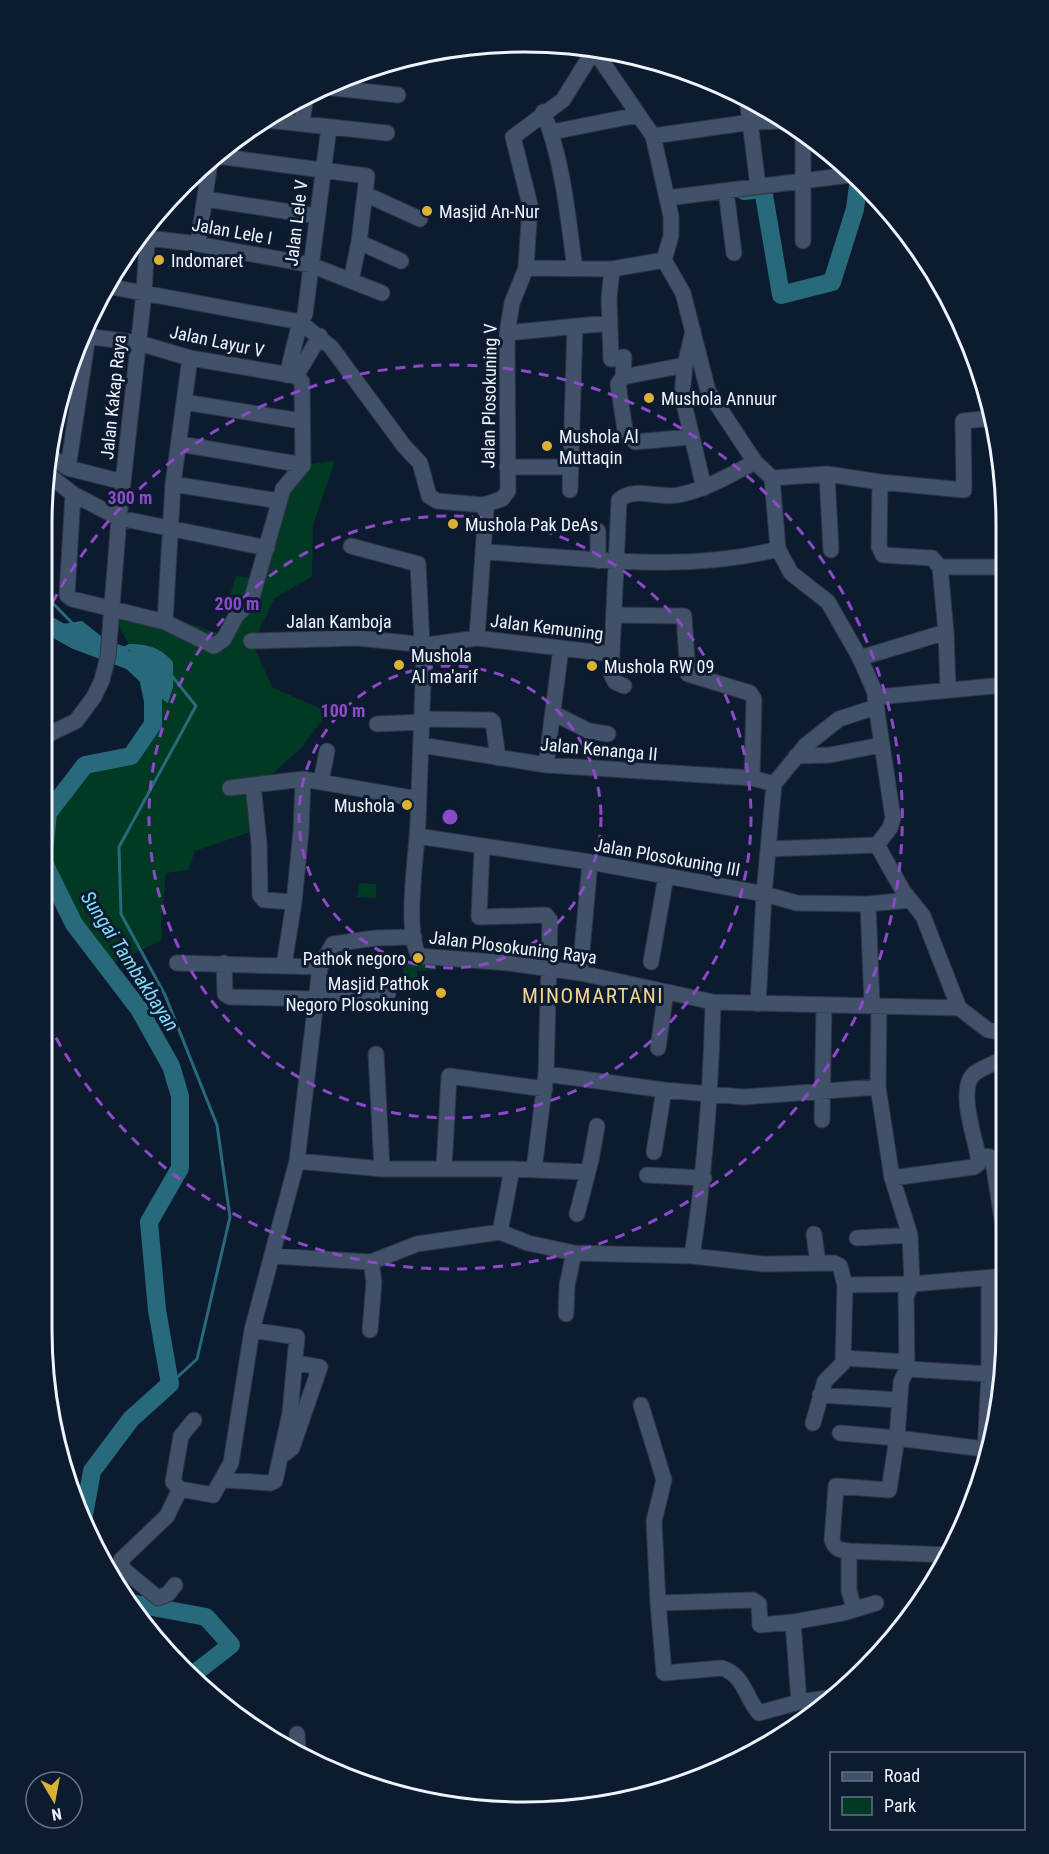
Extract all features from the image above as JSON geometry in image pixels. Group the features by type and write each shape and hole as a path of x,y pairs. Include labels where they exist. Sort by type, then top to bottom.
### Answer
{"street":[{"path":"575,269 566,198 552,132 543,112 563,100 590,58"},
{"path":"602,60 653,136 667,198 671,236 664,260 683,293 708,391 754,462 772,478 778,549 791,573 828,602 860,658 875,701 893,818 890,828 877,845"},
{"path":"342,89 398,94"},
{"path":"302,123 304,108"},
{"path":"749,110 758,186"},
{"name":"Jalan Plosokuning V","path":"483,506 506,495 507,333 512,303 526,268 529,194 513,137 543,112"},
{"path":"552,132 638,115"},
{"path":"280,121 387,134"},
{"path":"653,136 770,121"},
{"name":"Jalan Lele V","path":"292,376 300,322 305,314 329,127"},
{"path":"803,241 804,144"},
{"path":"228,157 367,176 359,242 351,281"},
{"path":"198,244 208,174"},
{"path":"667,198 842,176"},
{"path":"726,190 734,253"},
{"path":"365,194 420,219"},
{"path":"205,199 317,216"},
{"name":"Jalan Lele I","path":"151,235 311,264 382,293"},
{"path":"359,242 401,261"},
{"name":"Jalan Kakap Raya","path":"52,733 76,721 98,688 108,656 119,518 144,293 145,244"},
{"path":"526,268 612,269 664,260"},
{"path":"612,269 609,323 611,359 624,357 623,377 618,384 628,436 635,442 642,443 690,437"},
{"path":"116,288 300,322 320,336 420,463 429,496 437,501 483,506 487,519 477,638 425,645"},
{"path":"507,333 609,323"},
{"path":"570,490 575,326"},
{"path":"693,331 685,365 682,396 704,488"},
{"path":"73,494 67,595 72,599 165,622 207,644 214,646 220,643 236,616 251,601 283,489 303,465 302,382 292,376 320,336"},
{"name":"Jalan Layur V","path":"91,337 139,343 190,358 292,376"},
{"path":"68,468 84,355"},
{"path":"165,622 173,484 190,358"},
{"path":"623,377 685,365"},
{"path":"184,402 302,421"},
{"path":"772,478 827,474 964,490 963,421 984,419"},
{"path":"180,444 303,465"},
{"path":"57,461 68,468 123,482"},
{"path":"624,686 612,678 611,654 616,615 618,503 622,497 636,493 677,496 704,488 754,462"},
{"path":"507,467 570,467"},
{"path":"827,474 831,550"},
{"path":"55,480 73,494 119,518 267,548"},
{"path":"880,482 879,547 883,555 932,558 940,567 948,689"},
{"path":"173,484 279,501"},
{"path":"598,531 598,561"},
{"name":"Jalan Plosokuning Raya","path":"351,546 418,564 425,645 422,745 413,872 414,938 416,951 425,958 509,963 579,972 713,1002 959,1008"},
{"path":"485,552 598,561 693,562 778,549"},
{"path":"940,567 996,567"},
{"path":"616,615 684,616 688,674 750,693 754,699 752,778"},
{"path":"860,658 946,632"},
{"name":"Jalan Kamboja","path":"251,641 357,638 425,645"},
{"name":"Jalan Kemuning","path":"477,638 611,654"},
{"path":"546,765 561,648"},
{"path":"758,1004 764,894 774,784 796,756 839,719 881,698 996,686"},
{"path":"553,713 589,731 608,734"},
{"path":"377,724 422,720 491,720 498,758"},
{"name":"Jalan Kenanga II","path":"422,745 546,765 752,778 774,784"},
{"path":"796,756 830,755 881,745"},
{"path":"321,781 327,751"},
{"path":"230,788 303,779 418,799"},
{"path":"284,965 294,902 303,779"},
{"path":"253,784 259,843 260,895 264,900 294,902"},
{"name":"Jalan Plosokuning III","path":"417,836 482,848 590,862 764,894 797,903 868,904 910,900"},
{"path":"768,849 877,845"},
{"path":"877,845 910,900 923,916 959,1008 988,1030 996,1031"},
{"path":"482,848 479,917 549,916 546,1082 534,1169"},
{"path":"579,972 590,862"},
{"path":"651,962 666,876"},
{"path":"868,904 878,1087 892,1178 910,1235 912,1284 906,1296 907,1365 901,1383 897,1437 889,1490 836,1486 832,1540 839,1550 939,1555"},
{"path":"194,1420 179,1442 173,1482 180,1489 213,1495 224,1480 231,1463 252,1330 297,1161 320,967 333,944 375,938 414,938"},
{"path":"177,963 320,967"},
{"path":"224,963 223,988 225,994 230,997 388,993"},
{"path":"658,1048 666,992"},
{"path":"692,1256 704,1178 711,1094 713,1002"},
{"path":"822,1120 824,1005"},
{"path":"376,1054 382,1169"},
{"path":"892,1178 975,1167 978,1164 966,1095 967,1083 974,1074 996,1063"},
{"path":"444,1168 449,1076 744,1097 878,1087"},
{"path":"654,1152 664,1090"},
{"path":"577,1214 597,1126"},
{"path":"978,1155 990,1157 996,1176"},
{"path":"297,1161 382,1169 512,1168 588,1172"},
{"path":"500,1232 512,1168"},
{"path":"647,1175 704,1178"},
{"path":"273,1256 371,1262 417,1244 500,1232 528,1243 574,1253 692,1256 764,1264 834,1263 840,1266 845,1285 843,1358 841,1367 825,1381 813,1423"},
{"path":"814,1234 818,1263"},
{"path":"857,1238 910,1235"},
{"path":"566,1314 567,1285 574,1253"},
{"path":"370,1330 374,1282 371,1262"},
{"path":"845,1285 912,1284 996,1277"},
{"path":"989,1278 995,1360"},
{"path":"224,1480 270,1483 275,1481 290,1413 298,1340 294,1335 252,1330"},
{"path":"843,1358 994,1375"},
{"path":"281,1455 292,1448 320,1367 297,1363"},
{"path":"820,1395 899,1400"},
{"path":"641,1405 664,1480 654,1521 657,1604 664,1673 722,1668 731,1671 742,1682 759,1713 817,1699"},
{"path":"840,1433 897,1437 981,1449"},
{"path":"175,1585 168,1594 158,1598 123,1569 121,1560 167,1516 180,1489"},
{"path":"849,1551 849,1591 854,1608"},
{"path":"657,1604 753,1600 759,1604 760,1625 843,1613 876,1603"},
{"path":"793,1622 799,1702"}],"green space":[{"path":"335,461 313,525 312,576 274,599 253,644 272,687 328,712 303,746 261,784 265,827 195,851 188,870 166,873 161,921 162,940 114,963 81,922 52,865 53,810 86,767 133,759 159,722 155,675 134,653 109,609 190,624 221,634 234,603 228,601 236,576 253,578 281,488 303,465"},
{"path":"359,883 376,884 376,898 357,897"},
{"path":"437,960 437,970 417,971 417,984 404,985 403,962"}],"water":[{"path":"82,621 106,640 75,640 57,631 62,624"},
{"path":"129,644 154,648 164,653 173,662 173,687 168,703 157,696 154,679 144,661 123,647"}],"waterway":[{"path":"744,191 763,189 781,295 832,282 855,209 857,190"},
{"path":"52,602 73,624"},
{"name":"Sungai Tambakbayan","path":"52,627 75,640 131,661 148,677 153,701 153,724 131,756 85,765 52,808"},
{"path":"113,644 127,649"},
{"path":"170,1384 197,1359 230,1217 217,1125 165,995 121,914 119,847 196,706 172,676"},
{"name":"Sungai Tambakbayan","path":"52,879 74,924 139,1009 171,1066 180,1096 180,1168 149,1222 157,1310 170,1384 131,1419 92,1471 86,1504"},
{"name":"Sungai Tambakbayan","path":"141,1605 206,1617 231,1645 199,1670"}],"place":[{"name":"Masjid An-Nur","path":"427,211"},
{"name":"Indomaret","path":"159,260"},
{"name":"Mushola Annuur","path":"649,398"},
{"name":"Mushola Al Muttaqin","path":"547,446"},
{"name":"Mushola Pak DeAs","path":"453,524"},
{"name":"Mushola Al ma'arif","path":"399,665"},
{"name":"Mushola RW 09","path":"592,666"},
{"name":"Mushola","path":"407,805"},
{"name":"Pathok negoro","path":"418,958"},
{"name":"Masjid Pathok Negoro Plosokuning","path":"441,993"}],"district":[{"name":"MINOMARTANI","path":"593,996"}]}
